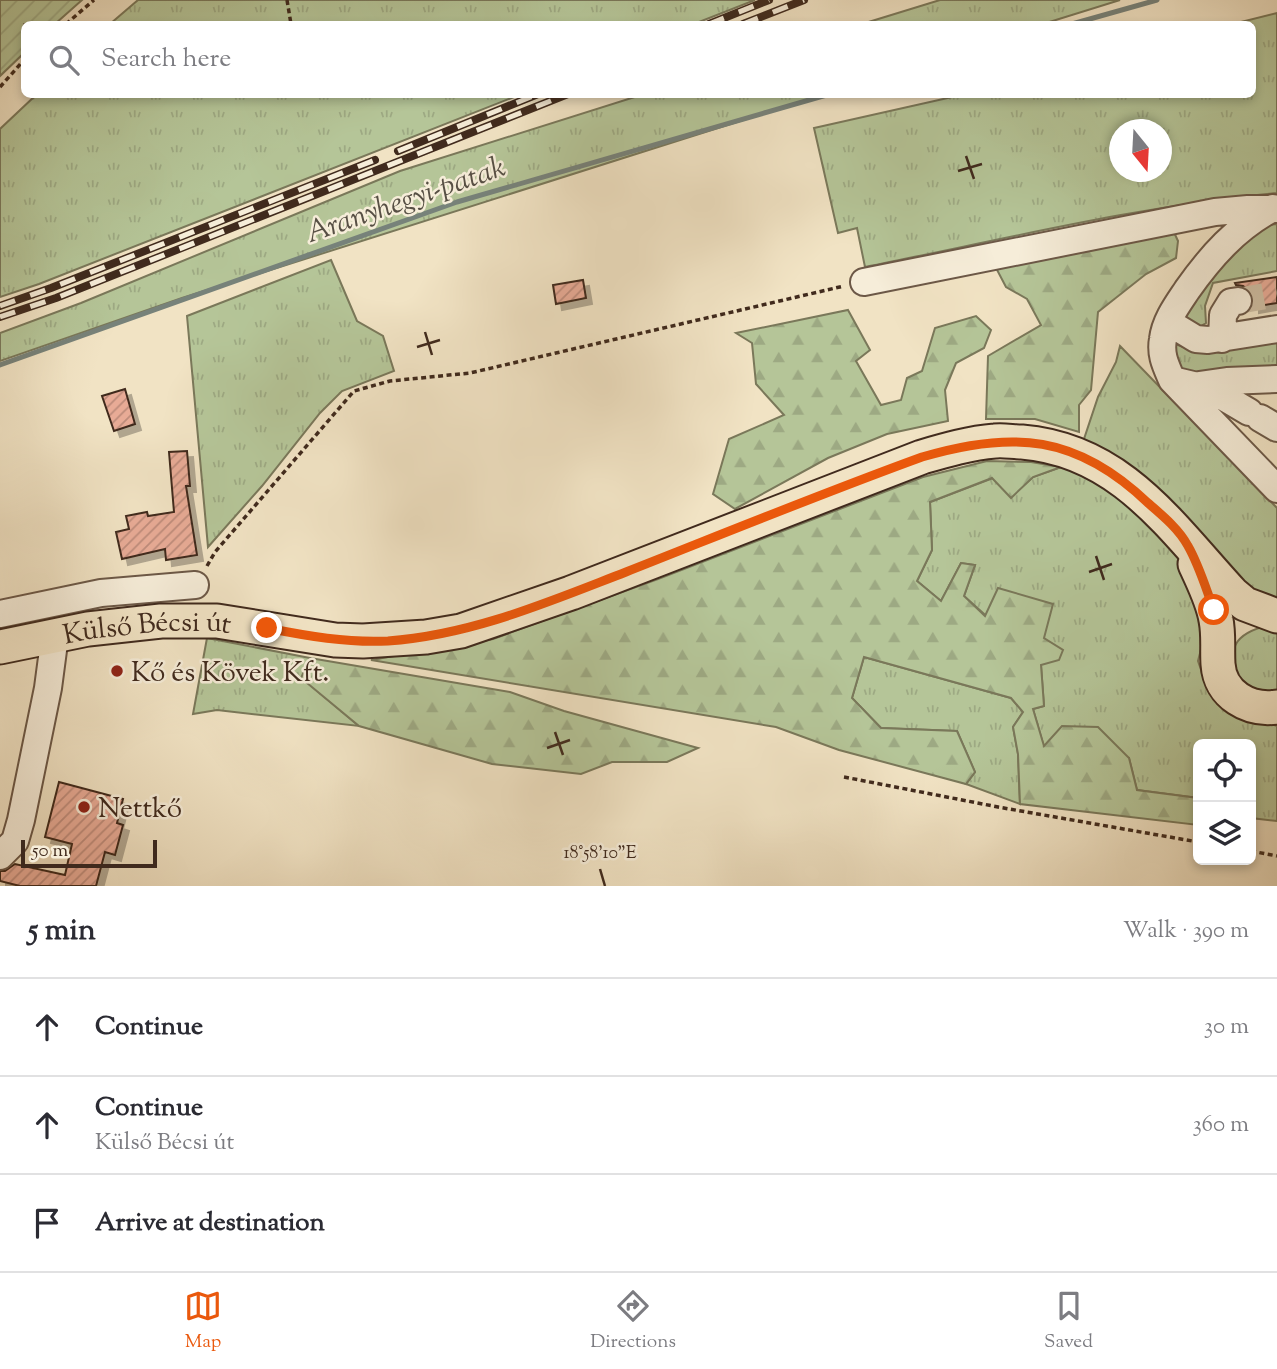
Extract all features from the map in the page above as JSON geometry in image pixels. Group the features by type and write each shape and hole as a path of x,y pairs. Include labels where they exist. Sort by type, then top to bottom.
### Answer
{"main road":[{"name":"Külső Bécsi út","path":"0,647 128,623 191,620 242,624 335,640 426,637 461,631 571,593 922,457 959,446 998,440 1063,448 1118,476 1166,519 1233,594 1245,604 1271,614"},
{"path":"1188,545 1214,610 1218,665 1222,679 1229,691 1239,700 1273,710"},
{"path":"1219,651 1225,636 1235,624 1249,616 1271,614"}],"lane":[{"path":"864,282 1215,212 1275,208"},
{"path":"1275,208 1256,217 1216,251 1168,322 1163,338 1163,359 1181,383 1277,489"},
{"path":"1222,339 1223,315 1231,302 1238,301"},
{"path":"1168,322 1196,339 1222,339 1277,329"},
{"path":"1181,383 1277,379"},
{"path":"1181,383 1210,389 1262,419"},
{"path":"0,614 101,593 195,584"},
{"path":"0,856 15,841 21,820 48,688 55,635"}],"path":[{"path":"70,21 94,0"},
{"path":"287,0 290,21"},
{"path":"0,87 21,63"},
{"path":"195,584 215,552 354,391 390,381 470,373 864,282"},
{"path":"844,777 1193,841"},
{"path":"1256,852 1277,856"}],"green space":[{"path":"0,0 82,0 58,21 21,21 21,56 0,76"},
{"path":"138,0 755,0 702,21 114,21"},
{"path":"940,0 1120,0 1053,21 872,21"},
{"path":"1277,13 1277,193 1121,215 865,267 857,228 838,233 814,128 948,98 1256,98 1256,21 1245,21"},
{"path":"33,98 511,98 0,297 0,129"},
{"path":"631,98 813,98 182,298 0,361 0,333 81,303 400,171"},
{"path":"1277,224 1277,271 1213,283 1205,306 1206,323 1194,330 1174,317 1260,226"},
{"path":"1172,228 1178,241 1176,258 1146,274 1098,312 1091,390 1079,405 1079,432 1035,419 986,419 988,356 1041,325 1027,299 1006,287 995,266"},
{"path":"331,260 357,321 383,336 394,371 342,391 320,413 262,486 208,547 187,316"},
{"path":"848,310 870,350 856,361 881,405 901,400 907,378 922,371 935,328 976,316 991,330 984,348 956,363 945,390 948,421 887,434 828,458 735,509 713,494 729,439 784,415 756,384 752,343 736,333"},
{"path":"1277,337 1277,372 1184,380 1172,372 1175,344 1192,350"},
{"path":"1120,346 1277,508 1277,601 1261,599 1083,442 1098,397 1116,362"},
{"path":"987,461 1031,462 1061,467 1033,477 1011,498 992,478 930,502 932,550 917,581 941,601 961,563 975,565 964,596 985,616 998,588 1053,604 1044,638 1063,650 1059,660 1041,665 1044,706 1033,709 1044,746 1062,726 1098,727 1129,758 1137,790 1193,797 1193,824 1020,804 1018,754 1013,727 1023,712 1011,698 864,657 852,698 881,728 957,731 975,772 966,784 839,750 776,727 371,660 493,639 923,477"},
{"path":"1061,467 1089,472 1118,491 1176,553 1201,602 1207,626 1198,661 1208,690 1230,714 1277,726 1277,821 1256,819 1256,739 1193,739 1193,797 1137,790 1129,758 1044,747 1033,709 1044,706 1041,665 964,596 975,565 961,563 941,601 917,581 932,550 930,502 993,478 1011,497 1033,477"},
{"path":"1262,627 1277,629 1277,694 1268,696 1237,682 1233,663 1234,647 1238,641"},
{"path":"207,638 310,658 302,678 359,726 217,710 193,714"},
{"path":"864,657 1011,698 1023,712 1013,727 1018,754 1020,804 966,784 975,772 957,731 881,728 852,698"},
{"path":"310,658 510,692 564,711 698,748 667,762 612,762 581,774 492,764 359,726 301,678"}],"building":[{"path":"1277,277 1277,303 1253,307 1250,291 1235,283"},
{"path":"583,280 586,298 556,304 553,285"},
{"path":"125,389 135,424 114,431 102,396"},
{"path":"187,451 190,486 186,486 197,555 166,560 165,549 122,559 116,532 129,529 126,516 147,512 148,516 174,512 169,452"},
{"path":"59,782 123,799 117,823 123,825 115,855 105,852 96,886 20,886 0,881 0,871 5,871 15,864 65,875 72,844 45,837"}],"waterway":[{"name":"Aranyhegyi-patak","path":"1083,21 1157,0"},
{"name":"Aranyhegyi-patak","path":"0,365 457,202 816,98"}],"tunnel":[{"path":"1238,301 1277,294"}],"railway":[{"path":"716,21 769,0"},
{"path":"751,21 804,0"},
{"path":"398,151 528,98"},
{"path":"0,317 56,298 558,98"},
{"path":"0,306 375,160"}],"place":[{"name":"Kő és Kövek Kft.","path":"117,671"},
{"name":"Nettkő","path":"84,807"}],"route":[{"path":"267,628 335,640 363,641 387,641 461,631 571,593 922,457 959,446 998,440 1063,448 1118,476 1166,519 1188,545 1214,610"}]}
